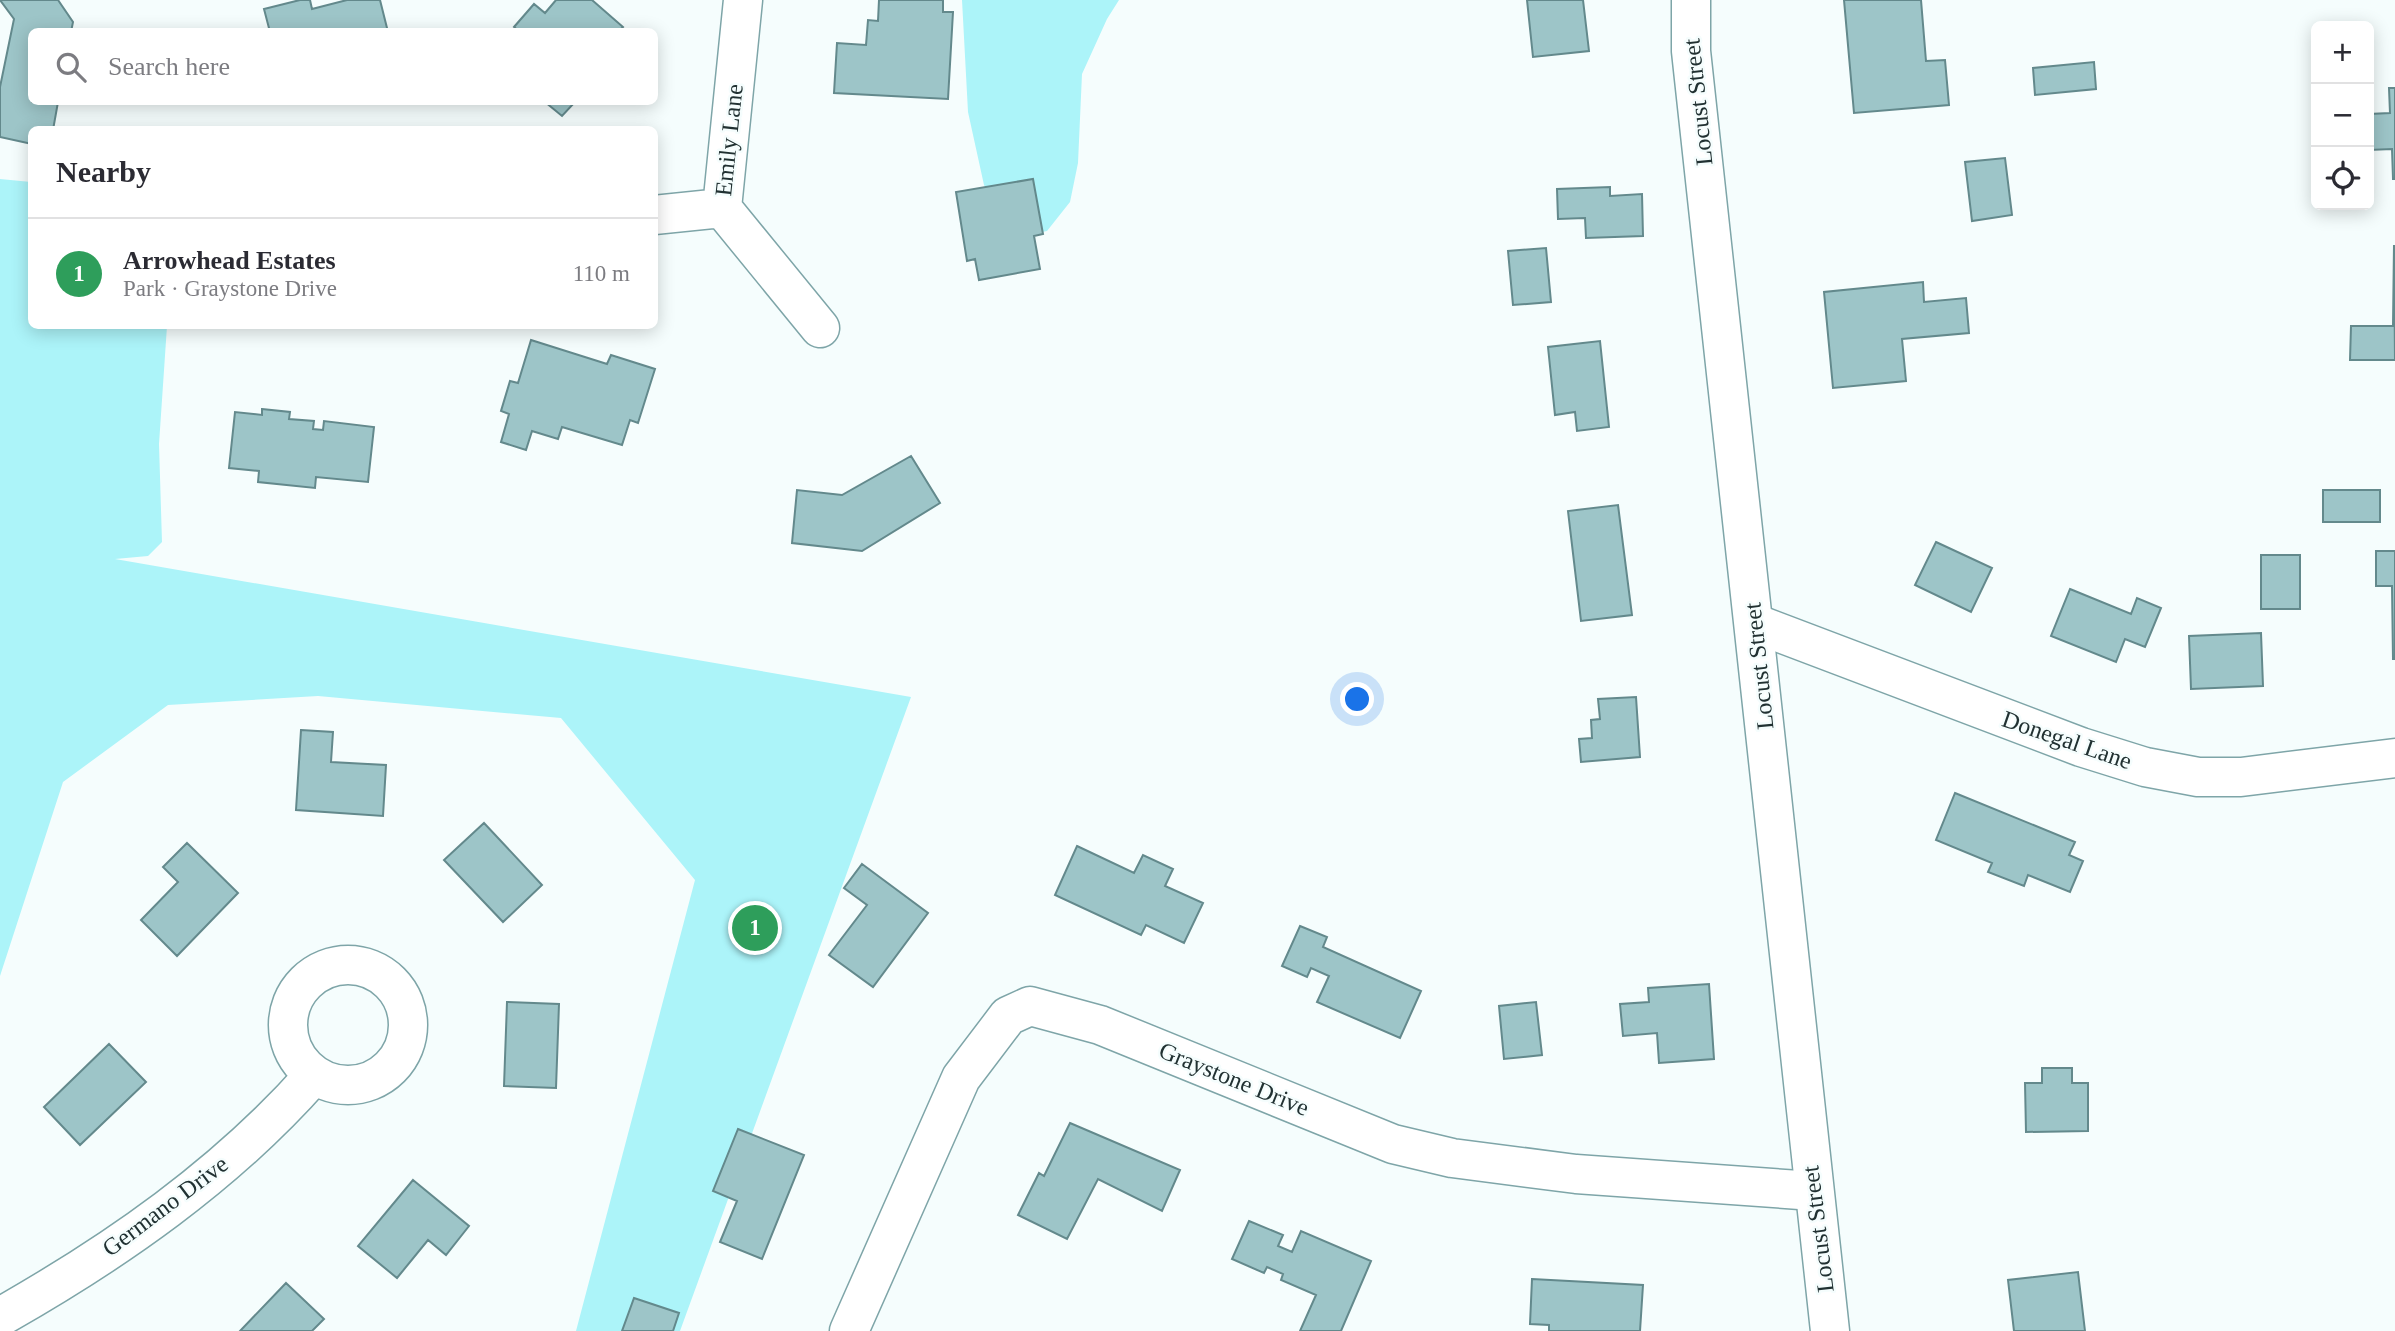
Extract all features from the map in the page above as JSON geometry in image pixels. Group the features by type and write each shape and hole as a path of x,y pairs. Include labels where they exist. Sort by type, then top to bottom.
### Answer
{"street":[{"name":"Emily Lane","path":"743,0 722,208 820,328"},
{"name":"Locust Street","path":"1691,0 1691,51 1830,1331"},
{"path":"658,215 722,208"},
{"name":"Donegal Lane","path":"1754,623 2081,747 2145,767 2198,777 2241,777 2395,758"},
{"name":"Graystone Drive","path":"849,1331 961,1078 1008,1016 1030,1006 1100,1025 1393,1144 1452,1158 1576,1174 1814,1191"},
{"name":"Germano Drive","path":"0,1317 133,1235 267,1126 314,1075"}],"shaded area":[{"path":"962,0 1119,0 1107,19 1082,74 1078,163 1070,202 1047,231 1014,238 984,185 968,112"},
{"path":"0,179 28,182 28,329 167,329 159,444 162,542 148,556 115,559 911,697 680,1331 576,1331 695,880 561,718 318,696 168,705 63,782 0,976"}],"building":[{"path":"0,0 58,0 73,22 72,28 28,28 28,105 57,105 54,126 28,126 28,143 0,137 0,87 14,19"},
{"path":"300,0 310,0 312,9 347,0 380,0 387,28 269,28 264,9"},
{"path":"556,0 592,0 623,27 514,27 534,4 545,13"},
{"path":"879,0 943,0 943,12 953,12 948,99 834,93 837,43 866,45 868,20 878,21"},
{"path":"1527,0 1583,0 1589,51 1533,57"},
{"path":"1844,0 1921,0 1926,61 1945,60 1949,105 1854,113"},
{"path":"2094,62 2096,89 2035,95 2033,68"},
{"path":"2389,88 2395,88 2395,179 2392,149 2374,150 2374,114 2390,113"},
{"path":"549,105 572,105 562,116"},
{"path":"2005,158 2012,215 1972,221 1965,162"},
{"path":"1033,179 1043,234 1034,236 1040,269 979,280 975,259 967,261 956,192"},
{"path":"1610,187 1610,196 1642,194 1643,236 1586,238 1585,218 1558,219 1557,189"},
{"path":"2394,245 2395,360 2350,360 2351,326 2393,326"},
{"path":"1546,248 1551,302 1513,305 1508,251"},
{"path":"1923,282 1924,302 1966,298 1969,333 1902,339 1906,381 1833,388 1824,292"},
{"path":"531,340 607,364 611,355 655,369 638,423 630,420 622,445 562,427 558,439 532,431 526,450 501,442 509,414 501,411 510,381 518,383"},
{"path":"1600,341 1609,427 1577,431 1575,412 1555,415 1548,347"},
{"path":"262,409 290,412 289,419 314,421 313,429 323,430 324,421 374,427 368,482 316,477 315,488 258,482 259,471 229,468 235,412 262,415"},
{"path":"911,456 940,503 862,551 792,543 797,490 842,495"},
{"path":"2323,490 2380,490 2380,522 2323,522"},
{"path":"1618,505 1632,615 1581,621 1568,511"},
{"path":"1936,542 1992,568 1971,612 1915,585"},
{"path":"2376,551 2395,551 2395,659 2392,586 2376,586"},
{"path":"2261,555 2300,555 2300,609 2261,609"},
{"path":"2070,589 2131,614 2137,598 2161,608 2145,647 2125,639 2116,662 2051,636"},
{"path":"2261,633 2263,686 2191,689 2189,636"},
{"path":"1636,697 1640,757 1581,762 1579,739 1592,738 1591,720 1600,719 1598,699"},
{"path":"301,730 333,732 331,762 386,765 383,816 296,810"},
{"path":"1955,793 2075,842 2069,855 2083,861 2070,892 2028,875 2024,886 1988,872 1992,863 1936,840"},
{"path":"484,823 542,885 503,922 444,860"},
{"path":"187,843 238,893 177,956 141,920 178,882 163,867"},
{"path":"1077,846 1134,873 1143,855 1173,869 1165,886 1203,903 1184,943 1146,925 1141,935 1055,895"},
{"path":"862,864 928,913 873,987 829,955 867,905 844,888"},
{"path":"1300,926 1327,937 1323,947 1421,991 1400,1038 1317,1002 1329,976 1311,968 1307,977 1282,966"},
{"path":"1709,984 1714,1059 1659,1063 1657,1033 1623,1036 1620,1004 1649,1002 1648,988"},
{"path":"507,1002 559,1004 556,1088 504,1086"},
{"path":"1536,1002 1542,1055 1504,1059 1499,1006"},
{"path":"109,1044 146,1082 80,1145 44,1107"},
{"path":"2042,1068 2072,1068 2072,1083 2088,1083 2088,1131 2026,1132 2025,1083 2042,1083"},
{"path":"1070,1123 1180,1170 1162,1211 1098,1179 1067,1239 1018,1215 1039,1173 1044,1176"},
{"path":"738,1129 804,1155 762,1259 720,1242 737,1201 713,1191"},
{"path":"413,1180 469,1226 446,1255 428,1240 397,1278 358,1246"},
{"path":"1249,1221 1283,1235 1278,1246 1292,1252 1301,1231 1371,1261 1341,1331 1300,1331 1316,1295 1281,1280 1283,1274 1267,1267 1264,1273 1232,1259"},
{"path":"2078,1272 2085,1331 2014,1331 2008,1280"},
{"path":"1532,1279 1643,1285 1640,1331 1549,1331 1549,1325 1530,1324"},
{"path":"286,1283 324,1319 312,1331 240,1331"},
{"path":"634,1298 679,1313 673,1331 622,1331"}],"place":[{"name":"Arrowhead Estates","path":"755,928"}]}
